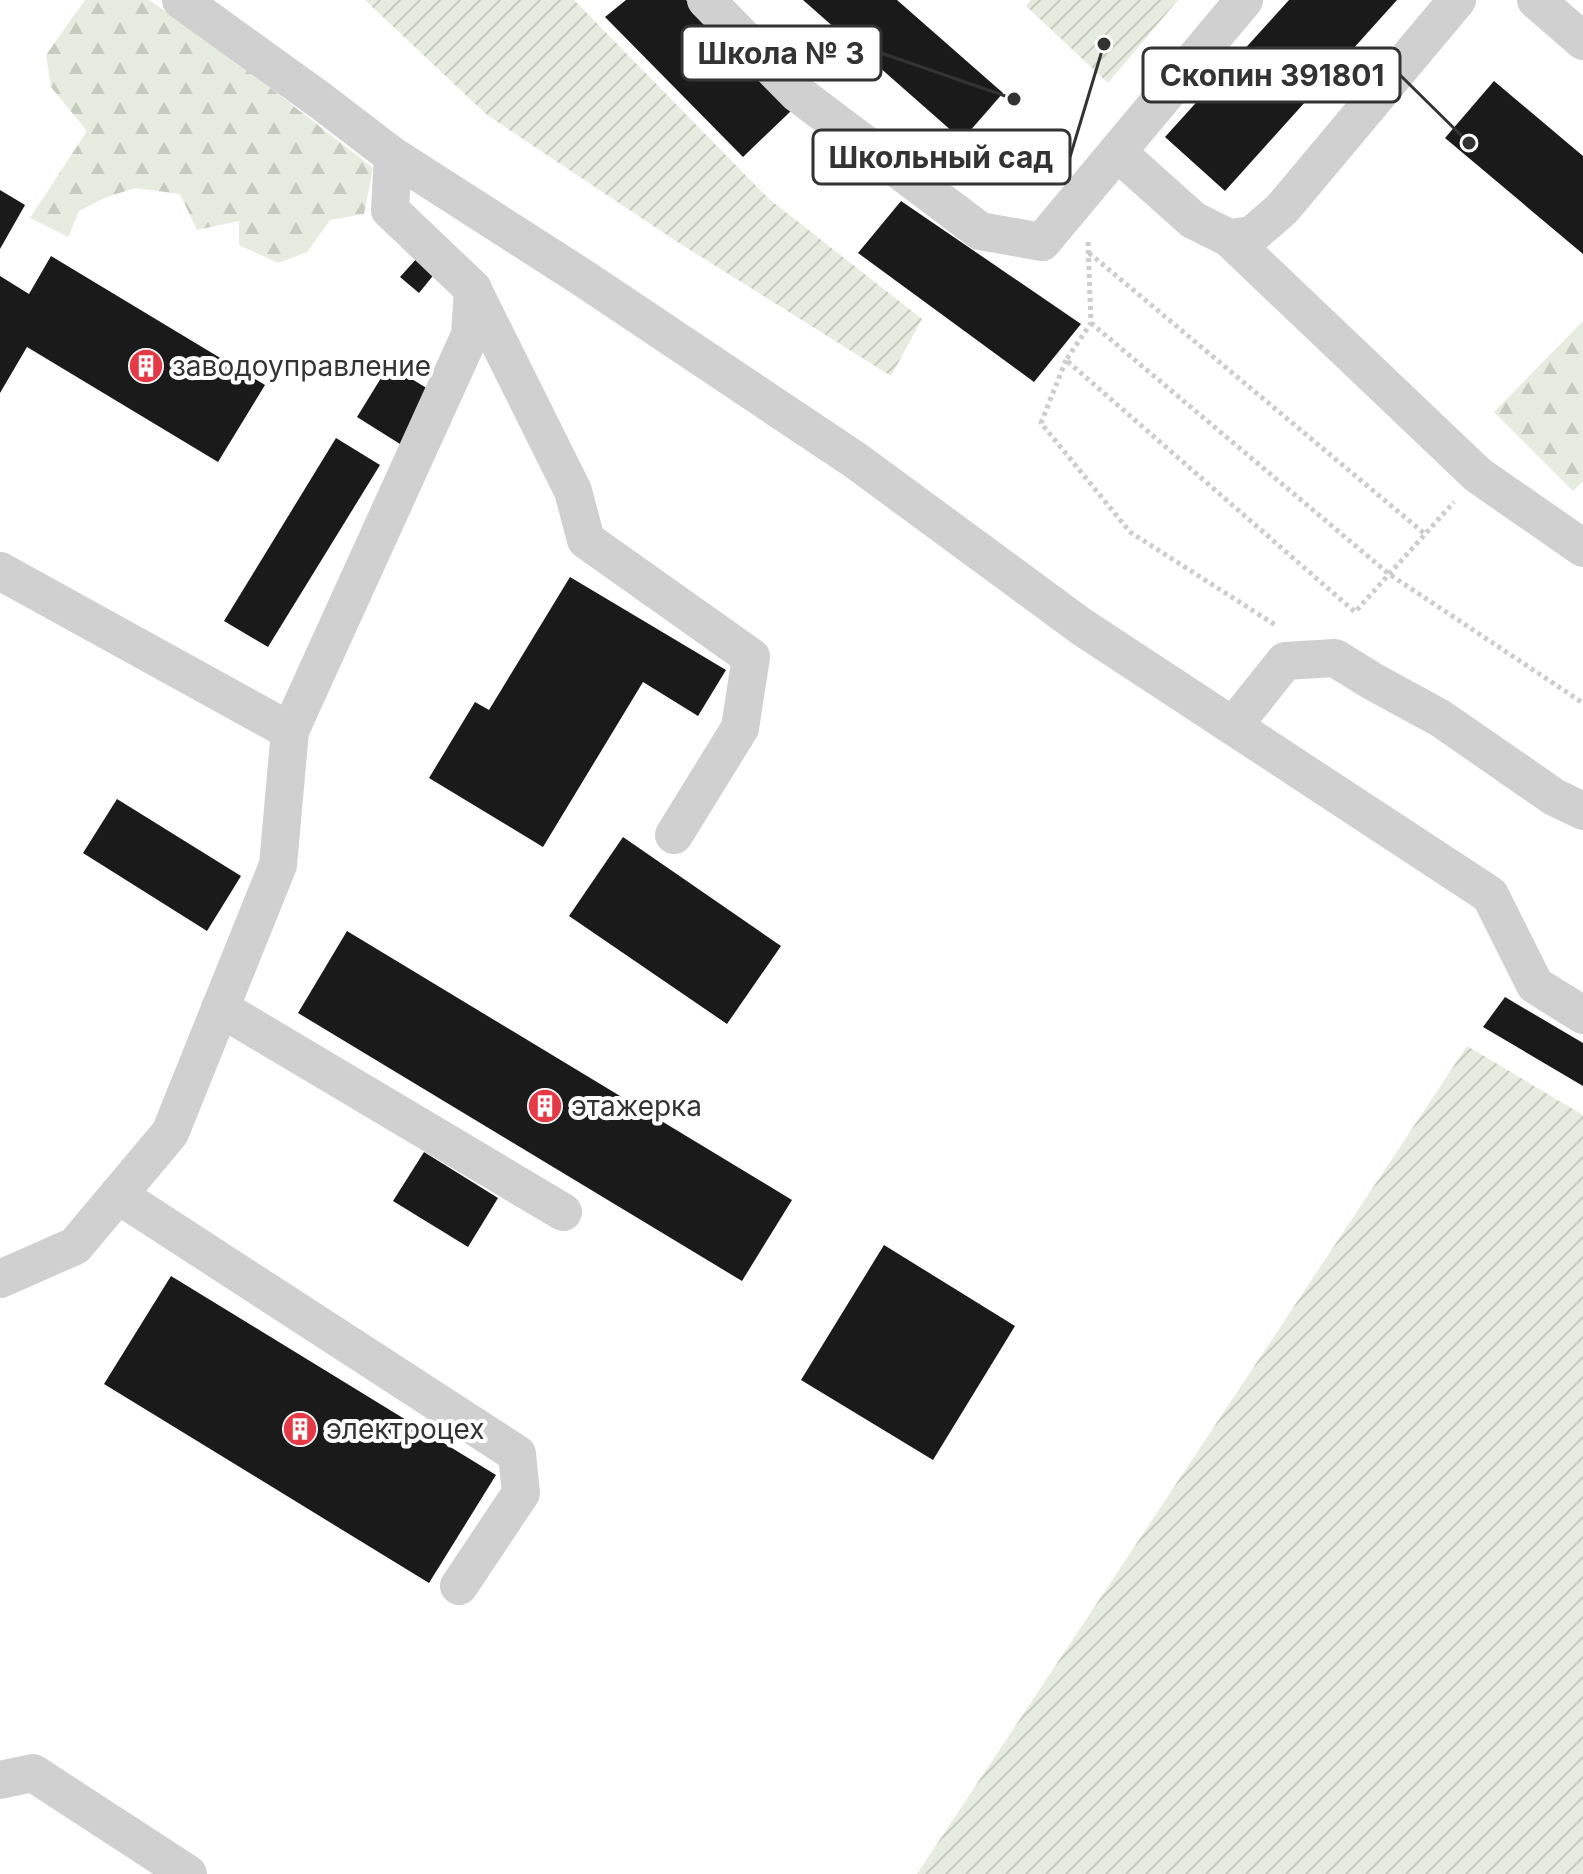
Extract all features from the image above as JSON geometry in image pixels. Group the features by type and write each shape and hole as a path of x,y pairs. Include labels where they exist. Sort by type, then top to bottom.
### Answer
{"street":[{"path":"181,0 393,156 583,278 855,460 1082,627 1490,895 1535,985 1583,1015"},
{"path":"706,0 797,93 980,231 1042,242 1244,0"},
{"path":"1229,238 1252,235 1282,209 1457,0"},
{"path":"1536,0 1583,41"},
{"path":"1117,152 1193,220 1229,238 1478,475 1583,548"},
{"path":"393,156 390,210 473,289 573,491 586,540 751,657 740,728 674,835"},
{"path":"0,1279 75,1246 170,1133 278,865 290,731 470,335 473,289"},
{"path":"0,571 290,731"},
{"path":"1233,726 1285,661 1335,658 1440,718 1554,797 1583,811"},
{"path":"220,1008 563,1212"},
{"path":"118,1195 517,1454 521,1493 459,1586"},
{"path":"0,1780 33,1773 188,1874"}],"path":[{"path":"1088,238 1091,323 1066,360 1041,423 1130,532 1290,634"},
{"path":"1088,252 1425,535"},
{"path":"1091,323 1389,574 1583,703"},
{"path":"1066,360 1355,612 1357,623"},
{"path":"1355,612 1478,475"}],"green space":[{"path":"85,0 149,0 223,51 373,168 364,214 330,220 307,252 278,263 239,245 239,221 197,230 180,194 135,188 104,198 79,211 68,237 30,218 87,131 51,87 46,55"},
{"path":"365,0 574,0 769,199 922,319 891,376 676,241 487,115"},
{"path":"1031,0 1178,0 1108,83 1026,6"},
{"path":"1583,321 1583,481 1573,491 1494,412"},
{"path":"1467,1046 1583,1115 1583,1874 917,1874"}],"building":[{"path":"626,0 686,0 793,109 743,157 605,17"},
{"path":"803,0 897,0 1003,93 962,140"},
{"path":"1289,0 1397,0 1225,191 1165,137"},
{"path":"1494,81 1583,156 1583,254 1445,138"},
{"path":"0,190 25,205 0,249"},
{"path":"901,201 1081,324 1034,382 858,253"},
{"name":"заводоуправление","path":"51,256 265,385 218,462 27,347 0,393 0,276 29,294"},
{"path":"418,257 436,272 419,293 400,277"},
{"path":"389,365 433,392 400,444 357,417"},
{"path":"336,438 380,465 268,647 224,621"},
{"path":"570,577 726,670 698,716 643,682 543,847 429,778 475,702 489,710"},
{"path":"117,799 241,876 207,931 83,853"},
{"path":"623,837 781,946 727,1024 569,916"},
{"name":"этажерка","path":"347,931 792,1200 742,1281 298,1013"},
{"path":"1505,997 1583,1043 1583,1086 1483,1027"},
{"path":"424,1152 498,1198 468,1247 393,1201"},
{"path":"884,1245 1015,1326 933,1460 801,1380"},
{"name":"электроцех","path":"171,1276 496,1475 429,1583 104,1384"}],"place":[{"name":"Школьный сад","path":"1104,44"},
{"name":"Школа № 3","path":"1014,99"},
{"name":"Скопин 391801","path":"1469,143"},
{"name":"заводоуправление","path":"146,366"},
{"name":"этажерка","path":"545,1106"},
{"name":"электроцех","path":"300,1429"}]}
